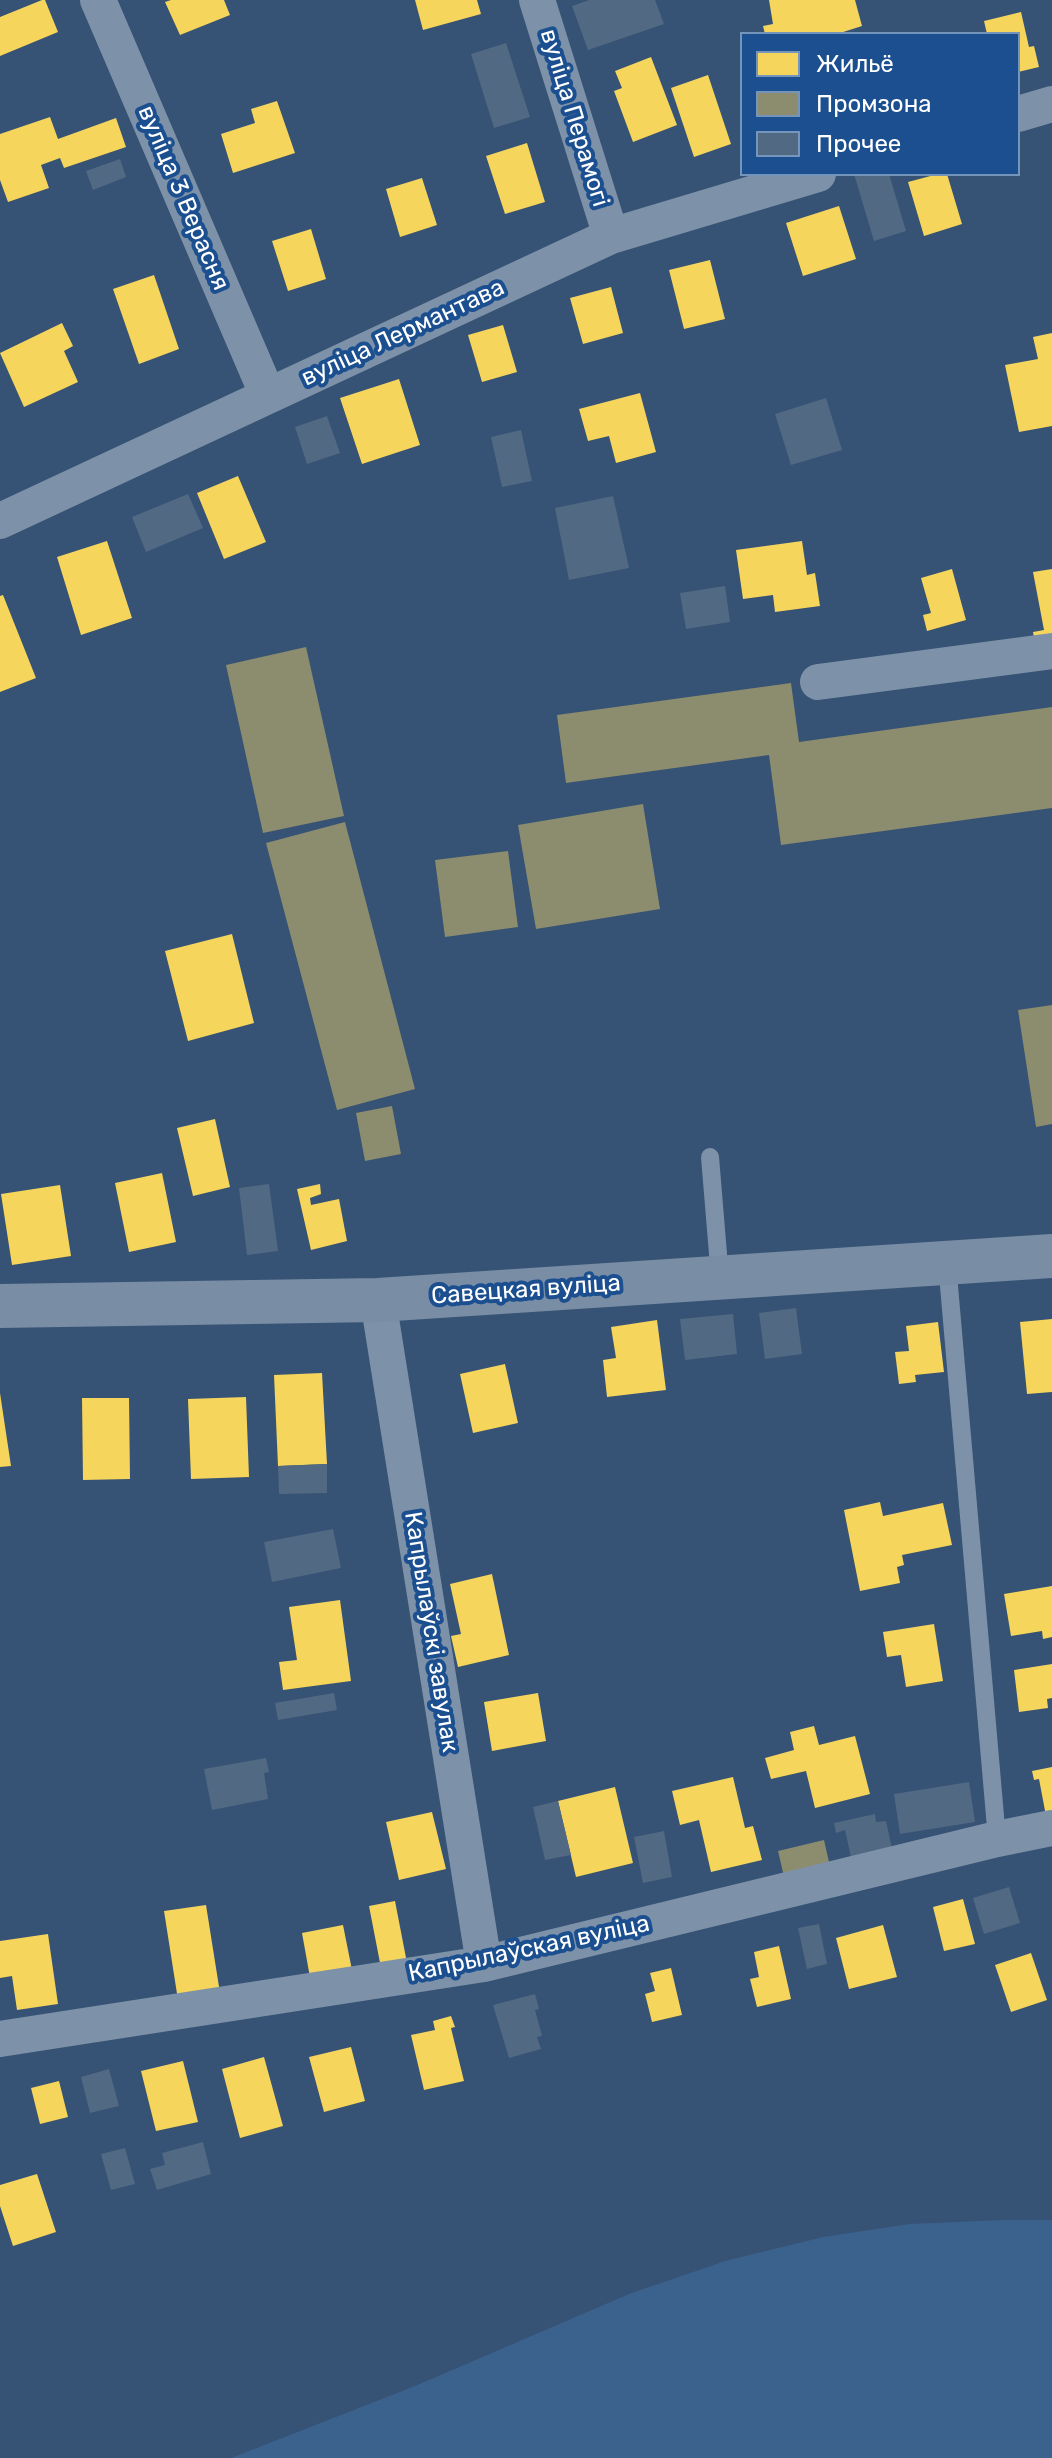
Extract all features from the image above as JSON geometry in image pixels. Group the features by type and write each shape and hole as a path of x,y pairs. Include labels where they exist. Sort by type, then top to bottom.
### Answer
{"main road":[{"name":"Савецкая вуліца","path":"0,1306 378,1300 1052,1256"}],"street":[{"name":"вуліца 3 Верасня","path":"98,0 268,396"},
{"name":"вуліца Перамогі","path":"537,0 611,236"},
{"path":"1020,113 1052,104"},
{"name":"вуліца Лермантава","path":"0,521 611,236 811,176"},
{"path":"818,682 1052,651"},
{"name":"Капрылаўскі завулак","path":"378,1300 484,1964"},
{"name":"Капрылаўская вуліца","path":"0,2039 484,1964 1052,1828"}],"lane":[{"path":"710,1157 720,1278"},
{"path":"947,1263 997,1839"}],"water":[{"path":"1052,2220 1052,2458 231,2458 415,2386 629,2294 725,2261 823,2237 909,2224"}],"building: Жильё":[{"path":"45,0 58,32 0,56 0,17"},
{"path":"224,0 230,15 180,35 165,2"},
{"path":"415,0 477,0 481,14 423,30"},
{"path":"769,0 855,0 862,26 843,32 764,32 763,26 773,24"},
{"path":"1021,12 1029,47 1034,46 1039,67 1020,72 1020,32 987,32 984,21"},
{"path":"651,57 677,125 633,142 614,91 622,88 615,71"},
{"path":"708,75 731,144 694,157 671,88"},
{"path":"277,101 295,153 233,173 221,134 255,123 251,109"},
{"path":"50,117 58,139 116,118 126,147 64,168 60,158 41,165 49,188 8,202 0,180 0,134"},
{"path":"527,143 545,202 505,214 486,156"},
{"path":"930,176 948,176 962,224 924,236 908,182"},
{"path":"422,178 437,225 400,237 386,189"},
{"path":"839,206 856,259 803,276 786,223"},
{"path":"311,229 326,279 288,291 272,241"},
{"path":"710,260 725,319 684,329 669,270"},
{"path":"154,275 179,349 139,364 113,289"},
{"path":"611,287 623,333 583,344 570,298"},
{"path":"62,323 73,346 64,351 78,382 24,407 0,353"},
{"path":"503,325 517,372 482,382 468,335"},
{"path":"1052,333 1052,426 1019,432 1005,365 1038,359 1033,337"},
{"path":"399,379 420,445 362,464 340,398"},
{"path":"640,393 656,452 616,463 609,436 588,441 579,409"},
{"path":"238,476 266,542 224,559 197,493"},
{"path":"107,541 132,618 81,635 57,557"},
{"path":"802,541 807,575 815,573 820,606 775,612 773,595 743,599 736,550"},
{"path":"952,569 966,620 927,631 923,615 931,613 921,578"},
{"path":"1052,569 1052,645 1036,648 1033,632 1044,630 1033,572"},
{"path":"3,595 36,678 0,692 0,596"},
{"path":"232,934 254,1023 188,1041 165,951"},
{"path":"215,1119 230,1187 193,1196 177,1128"},
{"path":"162,1173 176,1242 129,1252 115,1183"},
{"path":"320,1184 321,1194 310,1198 311,1205 339,1199 347,1241 311,1250 297,1189"},
{"path":"60,1185 71,1256 12,1265 1,1194"},
{"path":"1052,1319 1052,1392 1027,1394 1020,1322"},
{"path":"657,1320 666,1390 607,1397 603,1360 616,1358 611,1327"},
{"path":"938,1322 944,1372 915,1375 916,1382 899,1384 895,1352 909,1351 906,1326"},
{"path":"505,1364 518,1423 473,1433 460,1374"},
{"path":"322,1373 327,1464 278,1466 274,1375"},
{"path":"0,1393 11,1466 0,1467"},
{"path":"246,1397 249,1477 191,1479 188,1399"},
{"path":"82,1398 129,1398 130,1479 83,1480"},
{"path":"880,1502 883,1516 943,1503 952,1545 902,1555 904,1565 897,1567 900,1583 860,1591 844,1510"},
{"path":"492,1574 509,1655 458,1667 451,1636 461,1634 450,1584"},
{"path":"1052,1586 1052,1637 1043,1639 1042,1631 1011,1636 1004,1594"},
{"path":"340,1600 351,1681 283,1690 279,1662 297,1660 289,1607"},
{"path":"934,1624 943,1681 906,1687 901,1655 887,1657 883,1632"},
{"path":"1052,1664 1052,1698 1047,1699 1048,1708 1019,1712 1014,1670"},
{"path":"538,1693 546,1741 492,1751 484,1702"},
{"path":"814,1726 819,1745 855,1736 870,1794 815,1808 806,1771 771,1779 765,1758 794,1750 790,1732"},
{"path":"1052,1767 1052,1814 1046,1816 1039,1779 1034,1780 1032,1771"},
{"path":"733,1777 745,1828 753,1826 762,1860 711,1872 699,1820 680,1825 672,1791"},
{"path":"615,1787 633,1863 576,1877 558,1801"},
{"path":"432,1812 446,1869 399,1880 386,1822"},
{"path":"963,1899 975,1944 944,1951 933,1907"},
{"path":"395,1901 407,1963 381,1968 369,1906"},
{"path":"206,1905 220,1993 178,2000 164,1911"},
{"path":"343,1925 353,1975 311,1983 302,1933"},
{"path":"883,1925 897,1977 849,1989 836,1938"},
{"path":"48,1934 58,2004 17,2010 12,1976 0,1978 0,1941"},
{"path":"779,1946 791,1999 757,2007 750,1979 759,1977 754,1952"},
{"path":"1031,1953 1047,2000 1011,2012 995,1965"},
{"path":"671,1968 682,2015 652,2022 645,1994 655,1991 650,1973"},
{"path":"451,2016 464,2081 424,2090 411,2035 435,2030 433,2021"},
{"path":"351,2047 365,2101 324,2112 309,2057"},
{"path":"264,2057 283,2126 240,2138 222,2069"},
{"path":"183,2061 198,2122 156,2131 141,2071"},
{"path":"59,2081 68,2117 40,2124 31,2088"},
{"path":"37,2174 56,2232 13,2246 0,2206 0,2185"}],"building: Промзона":[{"path":"306,647 344,816 263,833 226,665"},
{"path":"791,683 799,742 1052,707 1052,808 781,845 769,755 566,783 557,715"},
{"path":"643,804 660,909 536,929 518,825"},
{"path":"345,822 415,1089 337,1110 266,843"},
{"path":"508,851 518,927 445,937 435,860"},
{"path":"1052,1005 1052,1124 1036,1127 1018,1010"},
{"path":"392,1106 401,1154 365,1161 356,1113"},
{"path":"824,1840 831,1871 785,1881 778,1851"}],"building: Прочее":[{"path":"589,0 655,0 664,24 588,50 572,6"},
{"path":"506,43 530,117 494,128 471,54"},
{"path":"120,159 126,177 93,190 86,171"},
{"path":"855,176 890,176 906,231 874,241"},
{"path":"826,398 842,450 791,465 775,414"},
{"path":"327,416 340,453 307,464 295,427"},
{"path":"521,430 532,481 502,487 491,437"},
{"path":"188,494 203,528 146,552 132,517"},
{"path":"613,496 629,568 569,580 555,508"},
{"path":"725,586 730,622 686,629 680,593"},
{"path":"269,1184 278,1251 247,1255 239,1188"},
{"path":"796,1308 802,1354 765,1359 759,1313"},
{"path":"733,1314 737,1354 685,1360 680,1319"},
{"path":"327,1464 327,1493 279,1494 278,1466"},
{"path":"333,1529 341,1568 272,1582 264,1542"},
{"path":"334,1693 337,1710 278,1720 275,1703"},
{"path":"266,1758 269,1772 264,1773 268,1799 212,1810 204,1769"},
{"path":"969,1782 975,1822 900,1834 894,1794"},
{"path":"558,1801 571,1855 545,1860 533,1807"},
{"path":"875,1814 876,1822 886,1821 894,1858 853,1866 845,1830 836,1833 834,1823"},
{"path":"664,1831 672,1877 643,1883 634,1837"},
{"path":"1009,1887 1020,1923 984,1934 973,1898"},
{"path":"819,1924 827,1964 807,1969 798,1928"},
{"path":"535,1994 539,2009 535,2010 542,2036 537,2037 541,2049 509,2058 493,2005"},
{"path":"109,2069 119,2106 90,2113 81,2077"},
{"path":"203,2142 211,2174 157,2190 150,2169 165,2165 162,2153"},
{"path":"125,2148 135,2184 111,2190 101,2154"}]}
